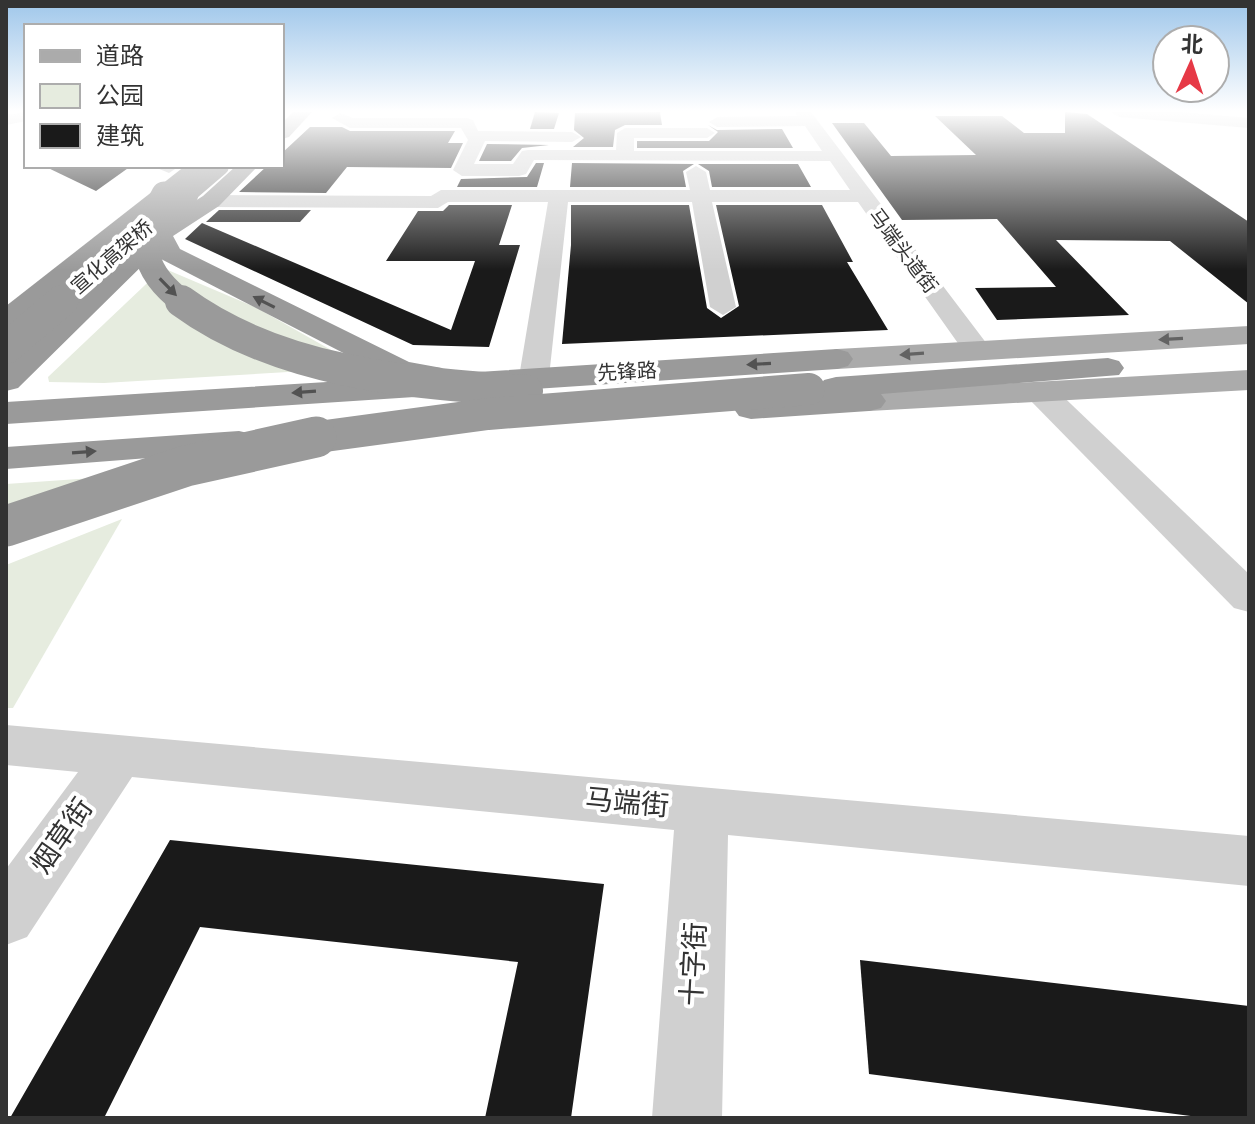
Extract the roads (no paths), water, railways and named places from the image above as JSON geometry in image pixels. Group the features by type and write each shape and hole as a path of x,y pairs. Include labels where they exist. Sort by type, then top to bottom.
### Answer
{"highway":[{"name":"宣化高架桥","path":"6,320 166,173 189,168"},
{"name":"宣化高架桥","path":"6,348 217,168"},
{"path":"6,381 160,234 213,200 246,168"},
{"path":"6,297 166,173"},
{"path":"166,173 145,243 149,263 160,282 206,320 243,338 296,356 356,370 483,388 621,393 809,389"},
{"path":"160,234 170,254 400,370 464,381"},
{"name":"先锋路","path":"6,413 837,359"},
{"path":"6,526 149,476 222,456 341,432 443,419 1108,368"},
{"name":"先锋路","path":"6,458 869,401"}],"main road":[{"name":"先锋路","path":"837,359 1249,335"},
{"path":"1108,368 1249,364"},
{"name":"先锋路","path":"869,401 1249,380"}],"street":[{"path":"213,200 438,202 464,164"},
{"path":"462,170 519,170 522,164"},
{"path":"704,164 701,196 723,307"},
{"name":"马端头道街","path":"840,164 977,350"},
{"path":"441,196 862,196"},
{"path":"534,377 559,196"},
{"path":"1039,391 1249,598"},
{"name":"马端街","path":"6,745 1249,861"},
{"name":"烟草街","path":"6,917 119,755"},
{"name":"十字街","path":"687,1118 702,810"}]}
